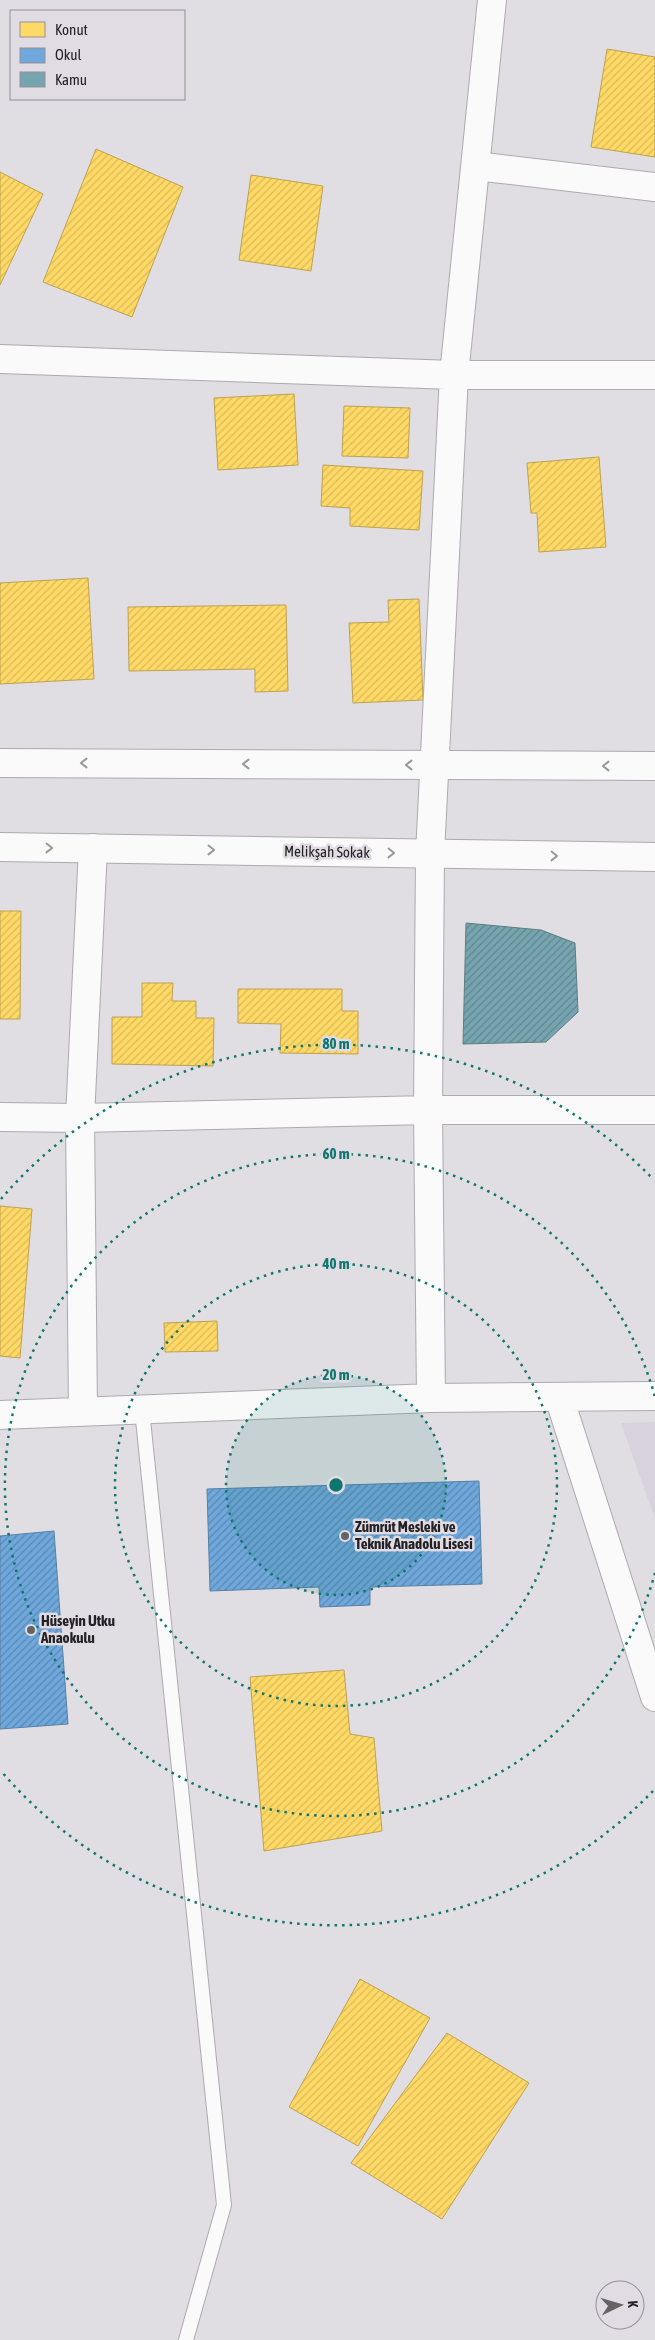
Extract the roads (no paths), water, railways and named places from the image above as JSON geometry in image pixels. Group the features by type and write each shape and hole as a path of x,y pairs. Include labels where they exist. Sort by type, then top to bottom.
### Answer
{"street":[{"path":"431,1398 428,1110 430,854 436,765 454,376 492,0"},
{"path":"476,166 655,187"},
{"path":"0,359 454,376 655,375"},
{"path":"0,763 655,766"},
{"name":"Melikşah Sokak","path":"0,847 655,857"},
{"path":"83,1411 80,1118 93,848"},
{"path":"0,1117 80,1118 428,1110 655,1110"},
{"path":"0,1414 431,1398 655,1396"},
{"path":"559,1397 655,1697"}],"lane":[{"path":"142,1410 224,2205 186,2340"}],"place":[{"name":"Zümrüt Mesleki ve Teknik Anadolu Lisesi","path":"345,1536"},
{"name":"Hüseyin Utku Anaokulu","path":"31,1630"}]}
